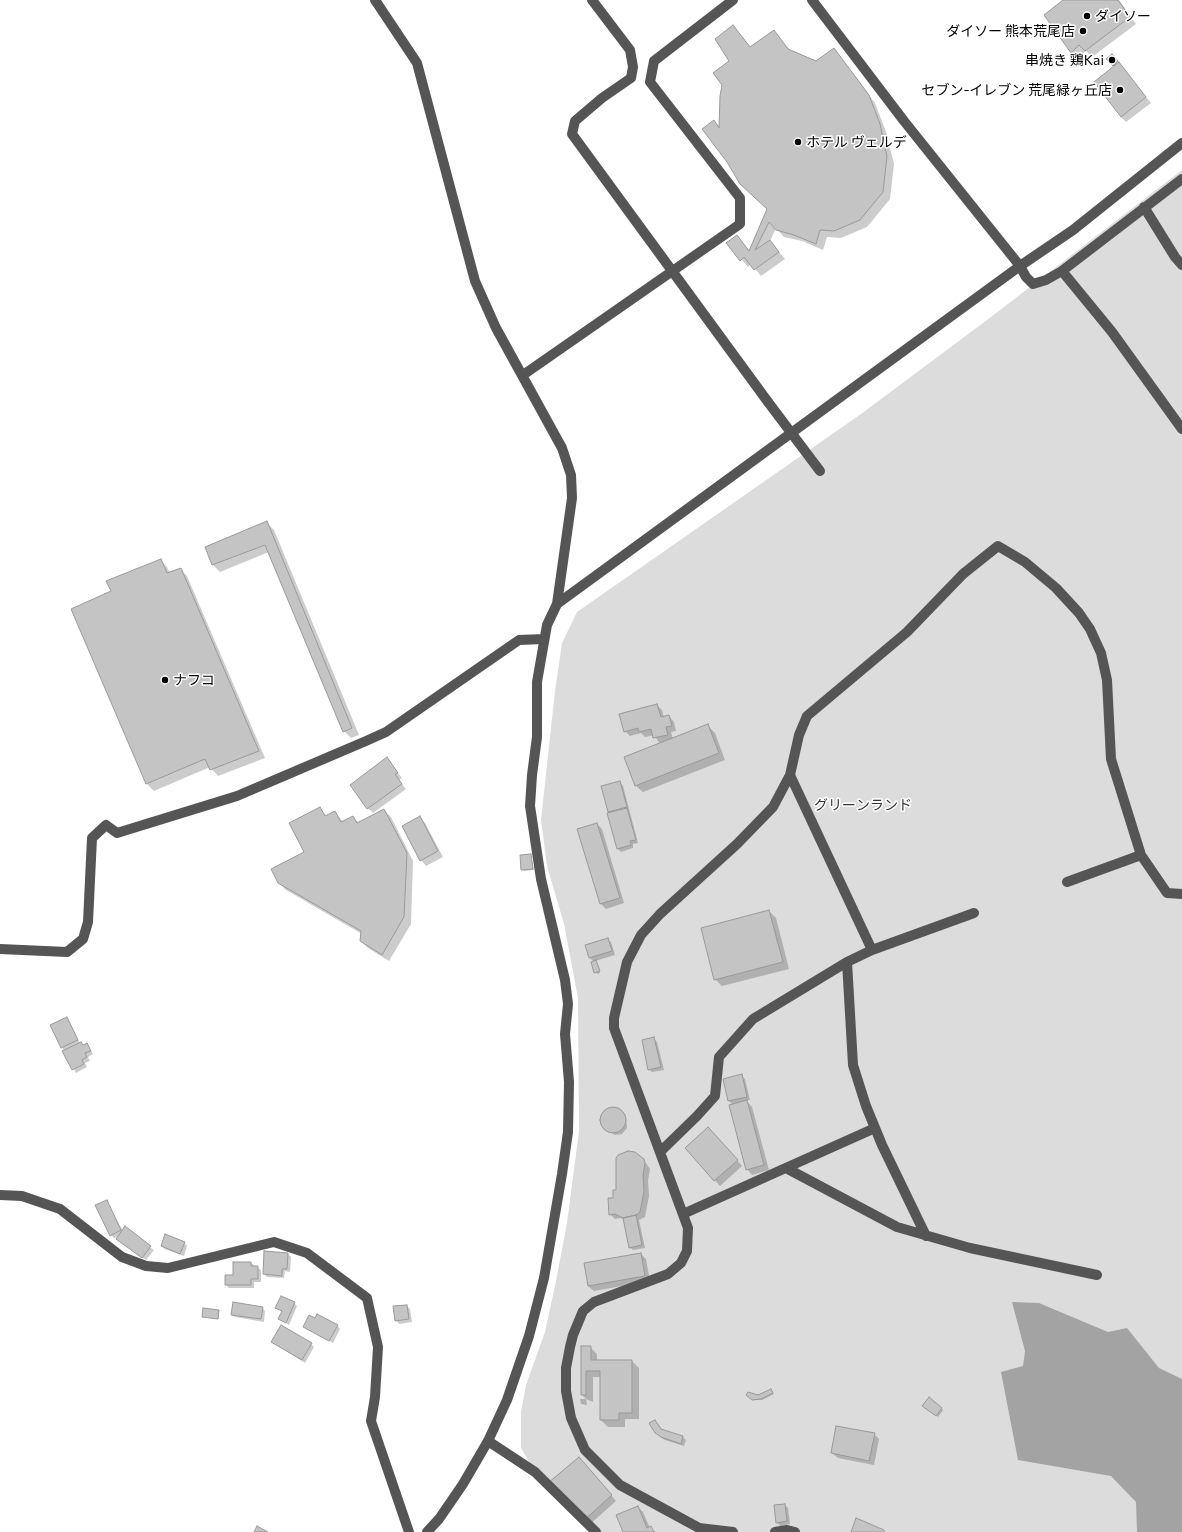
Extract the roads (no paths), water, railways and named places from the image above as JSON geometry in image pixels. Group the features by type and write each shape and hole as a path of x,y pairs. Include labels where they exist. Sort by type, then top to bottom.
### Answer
{"street":[{"path":"375,0 417,63 475,281 496,328 562,448 571,475 572,498 557,604 551,615 544,638 537,682 537,737 530,806 541,879 563,973 568,1004 565,1034 569,1082 568,1132 555,1222 544,1278 528,1336 507,1400 488,1441 463,1484 439,1519 427,1532"},
{"path":"592,0 630,50 633,67 631,78 602,98 575,121 572,134 672,272 820,471"},
{"path":"523,375 740,224 740,198 650,82 654,61 733,0"},
{"path":"812,0 957,189 1020,266 1026,277 1034,284 1046,280 1062,271 1182,179"},
{"path":"557,604 1020,266 1073,230 1182,143"},
{"path":"1144,207 1174,257 1182,265"},
{"path":"1062,271 1112,332 1182,429"},
{"path":"733,1532 699,1528 620,1485 586,1450 571,1418 566,1391 566,1368 570,1347 573,1335 583,1311 594,1302 668,1274 681,1263 687,1251 688,1228 661,1151 614,1028 614,1018 627,962 641,935 660,914 737,844 773,807 790,774 799,735 808,716 907,632 963,574 998,546 1025,562 1056,588 1079,613 1090,629 1098,647 1107,680 1111,759 1141,855 1167,893 1182,894"},
{"path":"0,949 67,952 83,939 88,922 92,838 106,826 116,833 237,796 366,741 386,732 520,640 544,638"},
{"path":"790,774 872,950"},
{"path":"1067,882 1141,855"},
{"path":"661,1151 715,1096 719,1057 753,1019 847,962 872,950 974,913"},
{"path":"847,962 853,1064 875,1128 926,1236"},
{"path":"683,1214 875,1128"},
{"path":"786,1168 897,1227 970,1248 1097,1275"},
{"path":"0,1195 22,1196 60,1209 122,1257 146,1266 168,1268 274,1242 307,1253 367,1298 378,1347 375,1397 371,1421 409,1532"},
{"path":"488,1441 535,1472 596,1532"},
{"path":"775,1532 787,1530 794,1532"}],"place":[{"name":"ダイソー","path":"1087,16"},
{"name":"ダイソー 熊本荒尾店","path":"1083,31"},
{"name":"串焼き 鶏Kai","path":"1112,60"},
{"name":"セブン-イレブン 荒尾緑ヶ丘店","path":"1120,90"},
{"name":"ホテル ヴェルデ","path":"798,142"},
{"name":"ナフコ","path":"165,680"}],"park label":[{"name":"グリーンランド","path":"863,805"}]}
